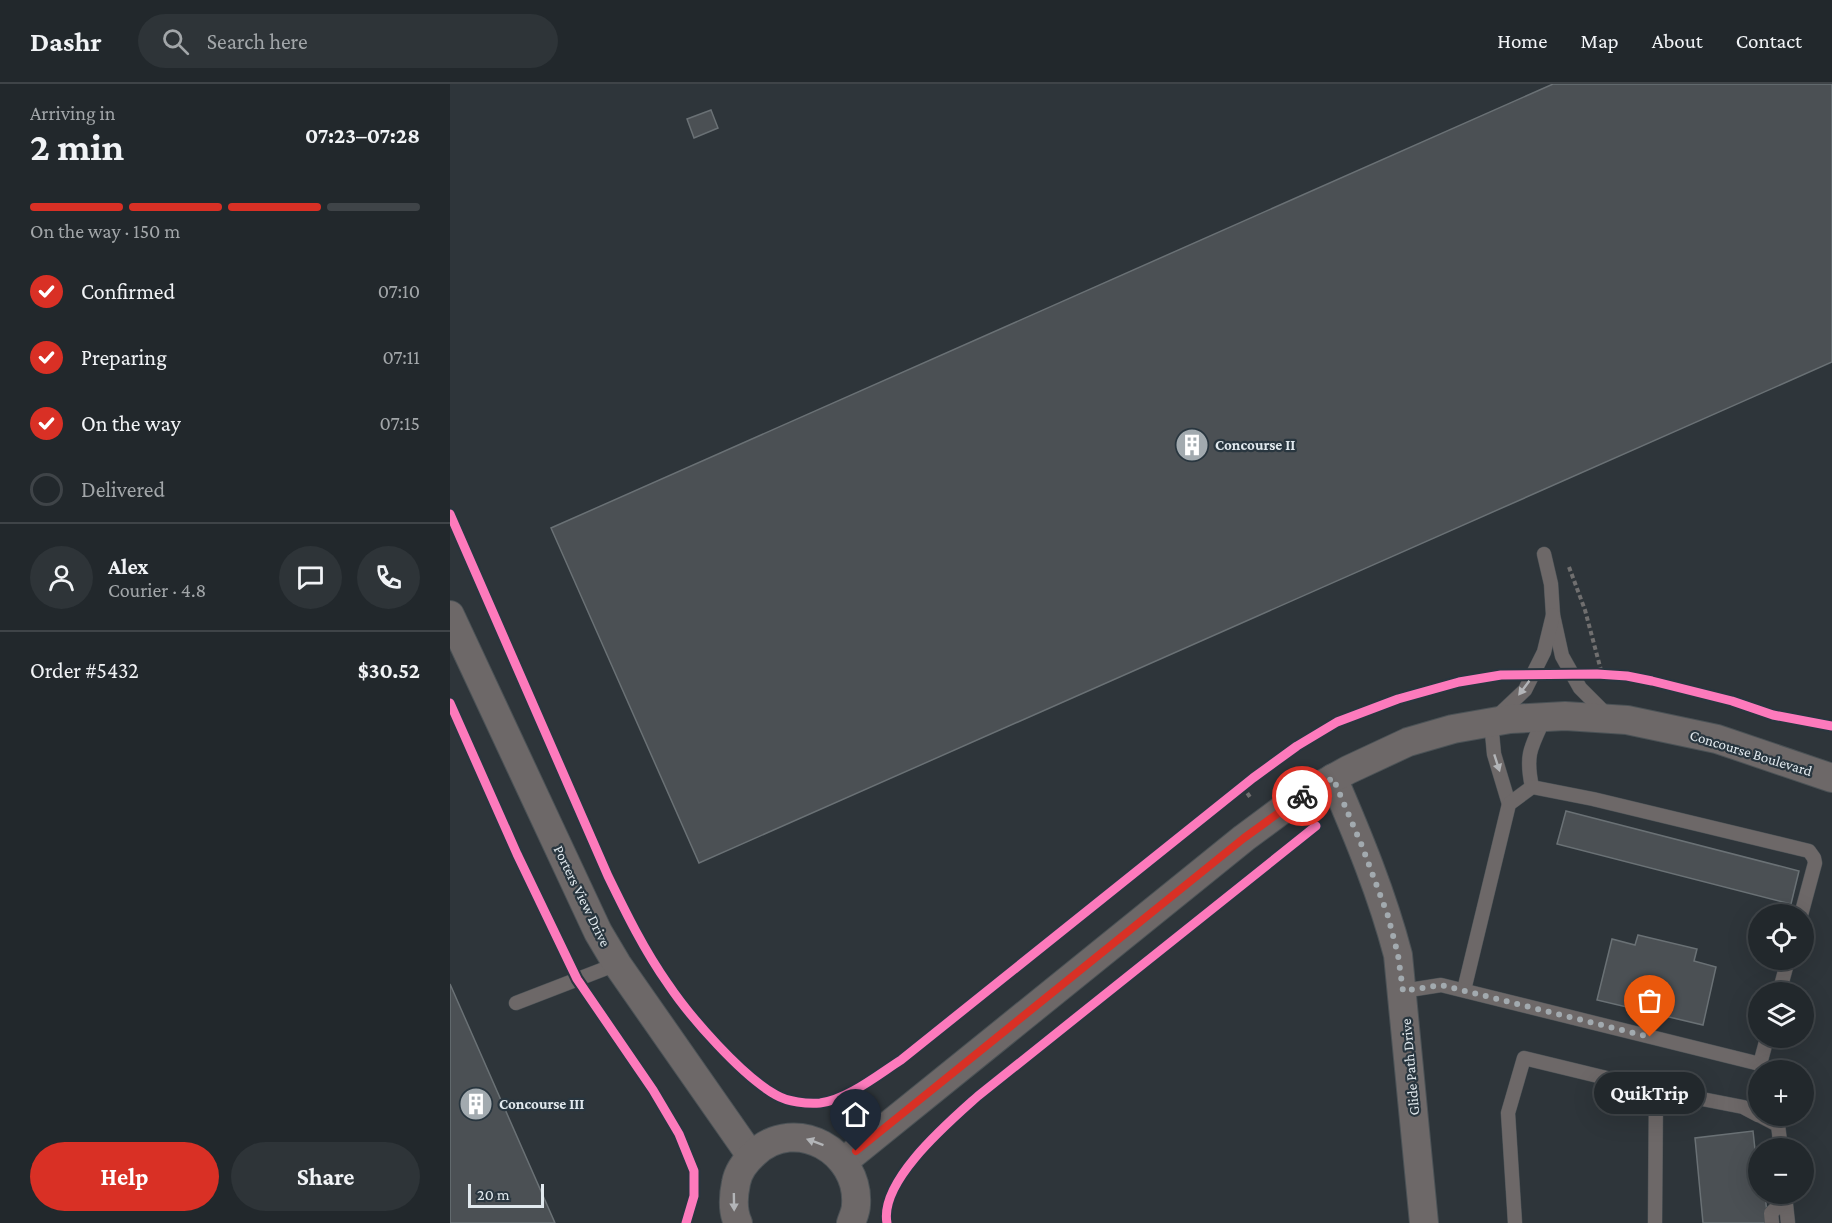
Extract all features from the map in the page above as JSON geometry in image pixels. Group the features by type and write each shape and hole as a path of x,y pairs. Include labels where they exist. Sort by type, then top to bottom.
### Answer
{"street":[{"name":"Porters View Drive","path":"450,615 598,932 617,964 751,1156"},
{"name":"Concourse Boulevard","path":"843,1162 1244,838 1298,798 1348,770 1408,741 1491,722 1565,716 1627,720 1717,739 1832,778"},
{"name":"Glide Path Drive","path":"1333,778 1388,916 1398,955 1424,1223"},
{"path":"738,1223 733,1196 737,1177 747,1160 761,1147 779,1139 799,1137 818,1142 835,1152 847,1167 855,1185 856,1206 851,1223"}],"lane":[{"path":"1544,554 1551,584 1553,615 1563,656 1580,688 1610,719"},
{"path":"1464,990 1509,804 1494,754 1491,722 1525,690 1544,652 1553,615"},
{"path":"1532,788 1529,754 1545,717"},
{"path":"1509,804 1532,788 1593,799 1809,851 1815,863 1804,904"},
{"path":"516,1003 617,964"},
{"path":"1403,991 1441,985 1760,1064 1764,1048"},
{"path":"1515,1223 1508,1113 1524,1058 1748,1110"},
{"path":"1655,1223 1656,1090"},
{"path":"1772,1223 1771,1213 1779,1204"},
{"path":"1787,1204 1788,1223"}],"path":[{"path":"1567,561 1606,674 1572,674"},
{"path":"1233,794 1253,778"},
{"path":"1242,787 1250,797"}],"building":[{"name":"Concourse II","path":"1553,84 1832,84 1832,362 699,863 551,528"},
{"path":"711,110 718,128 694,138 687,119"},
{"path":"1566,811 1799,871 1791,904 1557,844"},
{"path":"1638,935 1697,949 1694,961 1716,967 1703,1025 1597,1000 1612,939 1635,945"},
{"name":"Concourse III","path":"450,984 555,1223 450,1223"},
{"path":"1753,1131 1754,1138 1748,1138 1748,1204 1766,1204 1768,1223 1703,1223 1695,1138"}],"cycle path":[{"path":"450,514 608,876 651,958 689,1013 733,1060 762,1086 776,1095 798,1102 830,1101 852,1092 873,1079 901,1060 1253,778 1297,746 1337,722 1398,699 1459,682 1501,675 1597,674 1627,676 1652,681 1732,701 1773,715 1832,726"},
{"path":"450,703 517,854 577,979 653,1090 679,1134 694,1171 694,1196 686,1223"},
{"path":"887,1223 887,1207 905,1171 950,1121 978,1096 1316,826"}],"way so far":[{"path":"1302,796 1333,778 1388,916 1398,955 1403,991 1441,985 1650,1037"}],"place":[{"name":"Concourse II","path":"1192,445"},
{"name":"QuikTrip","path":"1650,1037"},
{"name":"Concourse III","path":"476,1104"}],"route":[{"path":"856,1151 1244,838 1302,796"}]}
